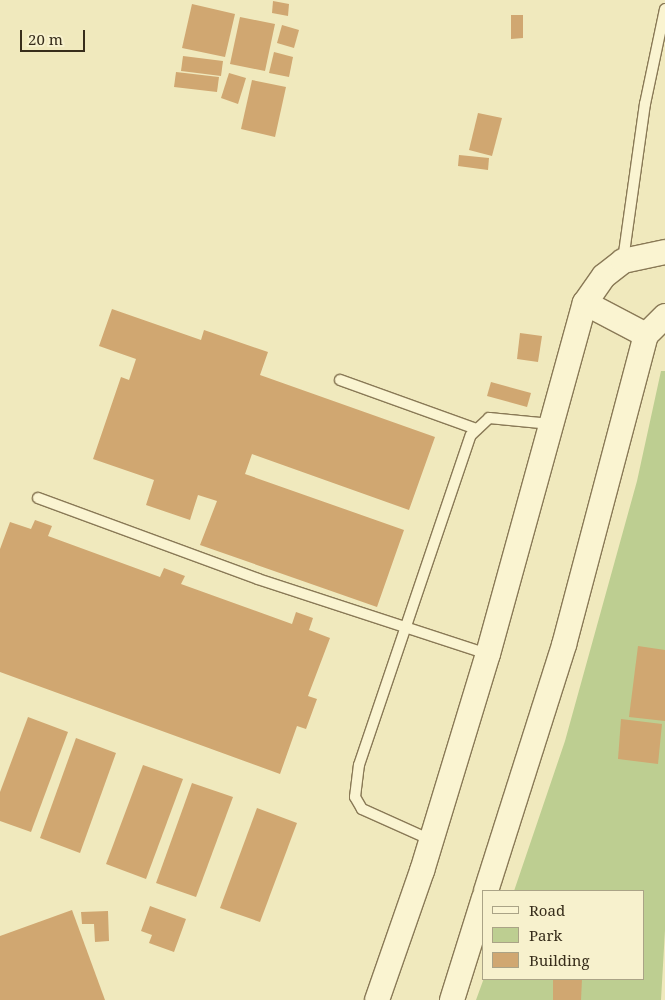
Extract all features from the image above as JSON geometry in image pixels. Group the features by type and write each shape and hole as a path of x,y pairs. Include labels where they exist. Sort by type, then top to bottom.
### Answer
{"street":[{"path":"377,1000 431,840 488,654 585,303 604,276 623,262 665,252"},
{"path":"585,303 646,335"},
{"path":"486,890 564,645 646,335 665,316"},
{"path":"452,1000 482,904"}],"lane":[{"path":"623,262 645,104 665,9"},
{"path":"340,380 476,429"},
{"path":"431,840 362,808 354,797 359,765 463,450 476,429 498,418 553,424"},
{"path":"38,498 403,628 488,654"}],"green space":[{"path":"661,371 665,371 665,930 661,1000 476,1000 483,980 645,980 645,890 514,890 565,741 637,481"}],"building":[{"path":"273,1 289,4 288,16 272,13"},
{"path":"192,4 235,14 225,57 182,48"},
{"path":"511,15 523,15 523,38 511,39"},
{"path":"240,17 275,24 265,71 230,64"},
{"path":"282,25 299,30 294,48 277,43"},
{"path":"274,52 293,57 289,77 269,73"},
{"path":"183,56 223,61 221,76 181,71"},
{"path":"176,72 219,77 217,92 174,87"},
{"path":"229,73 246,78 238,104 221,98"},
{"path":"252,80 286,87 275,137 241,129"},
{"path":"478,113 502,118 492,156 469,150"},
{"path":"459,155 489,158 488,170 458,166"},
{"path":"112,309 201,340 204,330 268,352 260,375 435,437 409,510 252,454 245,474 404,530 377,607 200,545 217,501 198,495 190,520 146,505 154,480 93,459 121,377 129,380 136,359 99,346"},
{"path":"520,333 542,336 538,362 517,359"},
{"path":"491,382 531,393 527,407 487,396"},
{"path":"35,520 52,526 48,536 160,577 164,568 185,576 181,584 292,624 296,612 313,618 309,630 330,638 308,696 317,699 306,729 297,726 280,774 0,672 0,549 10,522 31,529"},
{"path":"638,646 665,650 665,721 629,717"},
{"path":"28,717 68,732 31,832 0,821 0,792"},
{"path":"621,719 662,724 658,764 618,759"},
{"path":"76,738 116,753 80,853 40,838"},
{"path":"143,765 183,779 146,879 106,864"},
{"path":"192,783 233,797 196,897 156,883"},
{"path":"257,808 297,823 260,922 220,908"},
{"path":"150,906 186,919 174,952 149,943 152,935 141,931"},
{"path":"72,910 105,1000 0,1000 0,936"},
{"path":"108,911 109,941 95,942 94,924 82,924 81,912"},
{"path":"553,980 582,980 581,1000 553,1000"}]}
